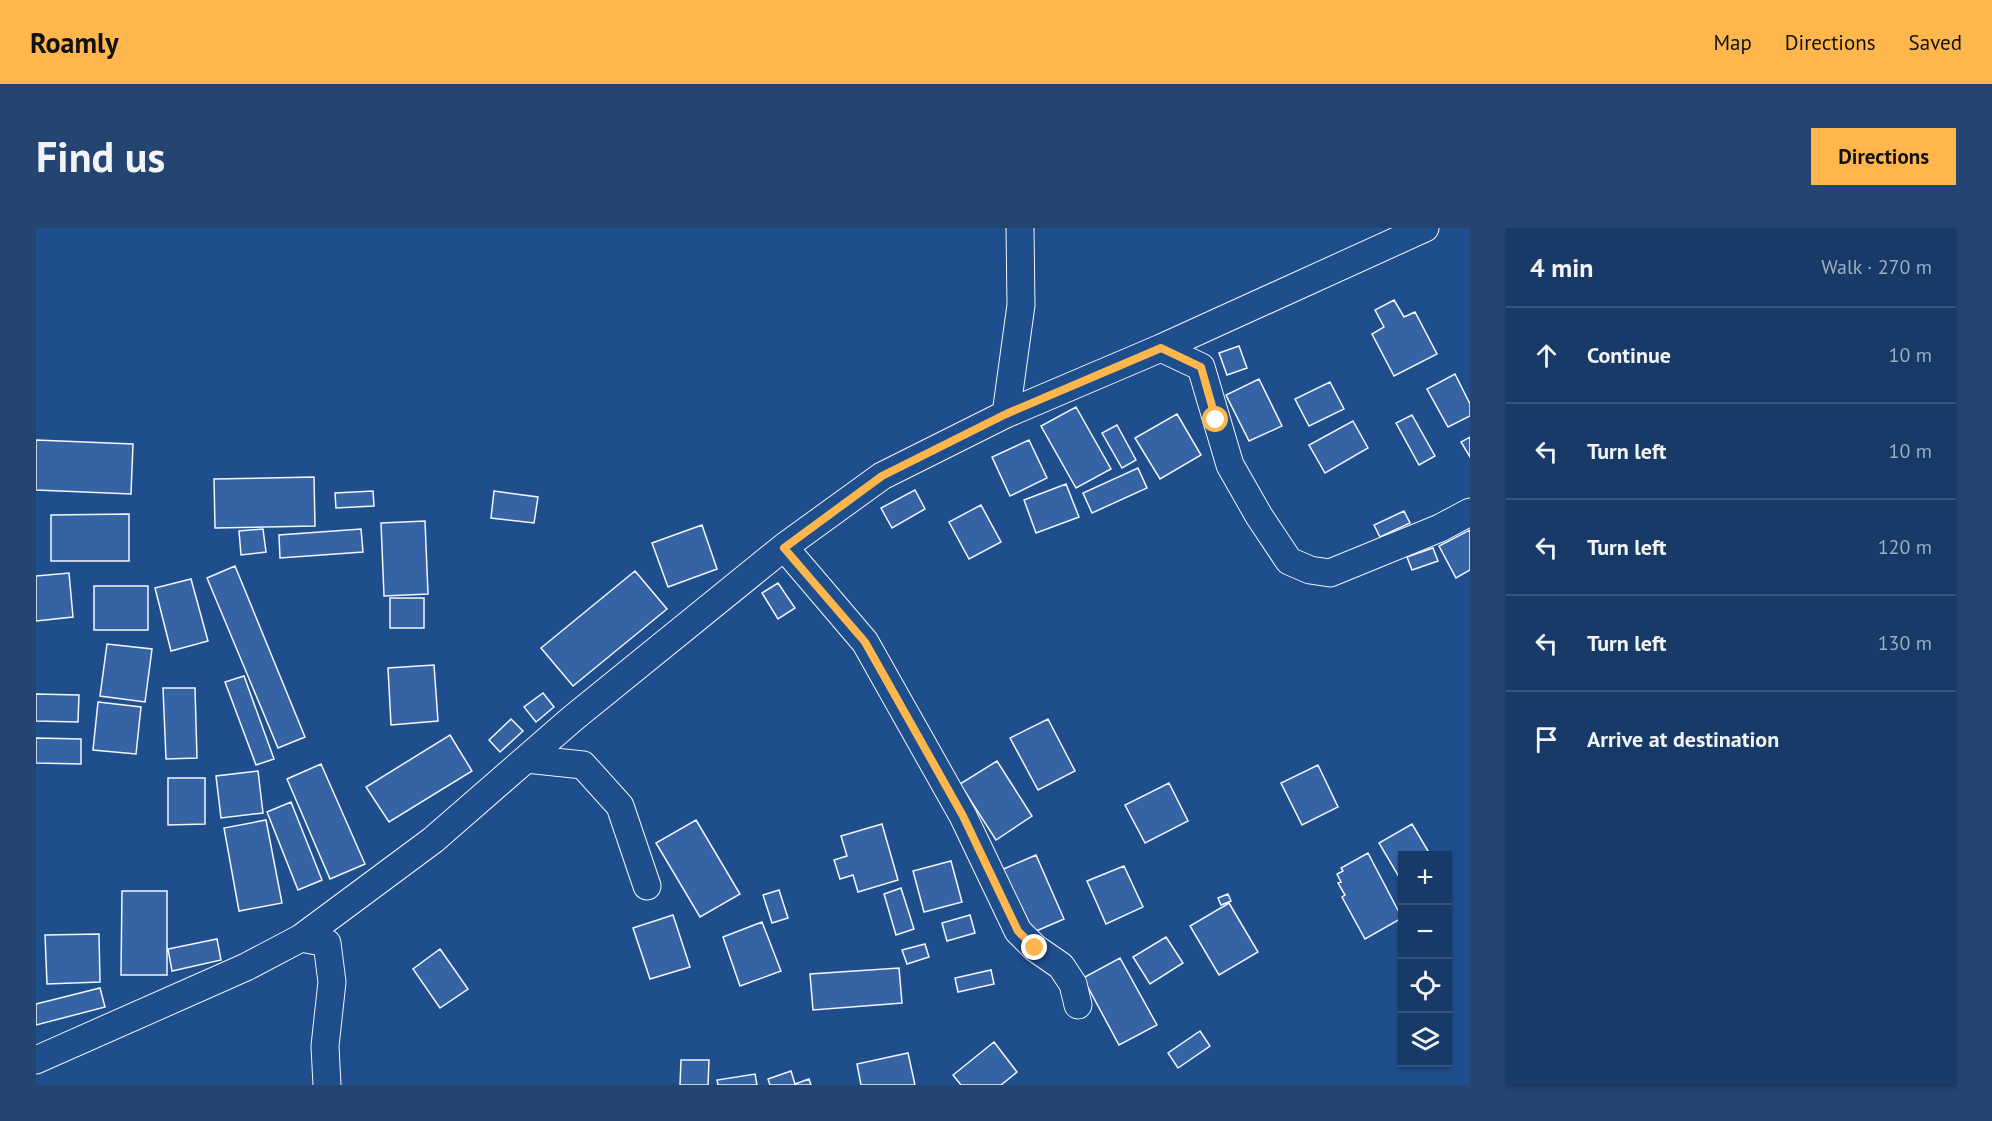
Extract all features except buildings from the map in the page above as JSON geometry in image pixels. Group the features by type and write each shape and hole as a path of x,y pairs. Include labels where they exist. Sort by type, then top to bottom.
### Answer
{"street":[{"path":"1006,228 1020,241 1021,305 1006,414"},
{"path":"36,1060 246,967 301,939 433,840 572,719 784,548 882,476 1006,414 1161,348 1425,228"},
{"path":"1161,348 1201,367 1230,465 1259,516 1289,561 1310,570 1330,573 1440,528 1470,512"},
{"path":"784,548 865,642 963,816 1018,931 1035,948 1061,966 1073,984 1078,1005"},
{"path":"526,759 583,765 620,807 647,886"},
{"path":"301,939 327,943 332,982 325,1046 327,1085"}],"route":[{"path":"1035,948 1018,931 963,816 865,642 784,548 882,476 1006,414 1161,348 1201,367 1216,420"}]}
